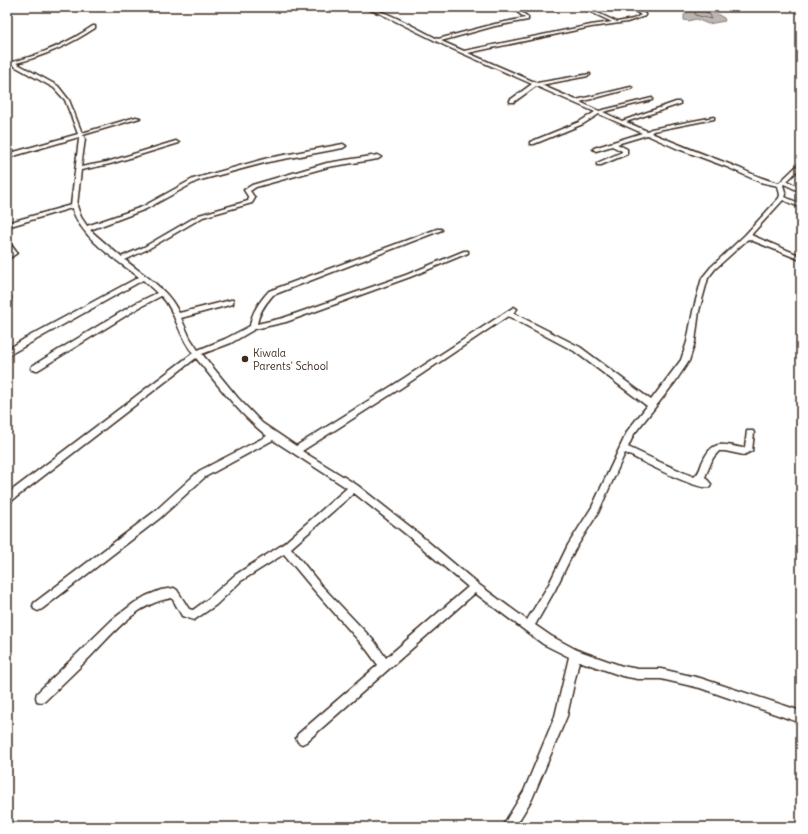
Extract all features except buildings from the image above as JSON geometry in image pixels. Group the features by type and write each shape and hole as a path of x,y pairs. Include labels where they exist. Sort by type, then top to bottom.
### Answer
{"street":[{"path":"363,7 371,7 465,52 678,147 756,178 782,183 801,190"},
{"path":"549,7 555,9"},
{"path":"582,7 615,22"},
{"path":"465,52 644,15 631,7"},
{"path":"797,7 801,8"},
{"path":"439,40 495,25 527,19 517,8"},
{"path":"10,62 43,54 83,35 94,27"},
{"path":"10,62 56,87 67,100 82,140 75,210 86,229 93,237 162,293 174,308 184,335 246,412 273,436 354,488 410,532 475,587 547,640 575,654 622,672 661,674 700,683 801,717"},
{"path":"512,101 533,85 588,74"},
{"path":"575,102 632,88"},
{"path":"532,143 581,123 599,112 650,99"},
{"path":"623,122 678,103"},
{"path":"7,156 138,118"},
{"path":"596,149 648,133 651,130 712,118"},
{"path":"78,169 108,163 176,143"},
{"path":"599,164 624,153 625,150 612,144"},
{"path":"86,229 139,210 195,180 211,174 268,160 343,146"},
{"path":"121,259 146,248 201,216 250,202 252,198 247,190 254,186 327,165 378,157"},
{"path":"528,627 552,587 571,548 596,510 631,432 685,361 691,342 696,310 705,278 782,198 782,183 801,164"},
{"path":"782,198 801,206"},
{"path":"7,225 59,212 75,210"},
{"path":"253,327 255,316 263,302 271,293 439,230"},
{"path":"747,236 801,258"},
{"path":"7,243 14,253 7,258"},
{"path":"7,499 198,353 228,341 253,327 284,320 408,276 466,252"},
{"path":"7,353 26,340 144,277"},
{"path":"35,368 117,318 162,293"},
{"path":"7,296 7,304"},
{"path":"178,316 231,302"},
{"path":"295,451 398,386 511,311 577,350 652,404"},
{"path":"623,448 661,467 698,480 703,474 708,457 713,451 721,447 744,452 750,449 750,433"},
{"path":"38,606 157,515 202,474 273,436"},
{"path":"41,697 122,617 152,598 166,593 174,593 186,613 194,615 212,602 238,578 285,548 354,488"},
{"path":"285,548 317,587 371,646 385,665"},
{"path":"302,738 475,587"},
{"path":"508,827 528,795 561,716 575,654"}],"water":[{"path":"694,7 705,7 724,18 725,21 708,24 696,19 688,21 684,20 684,15"}],"place":[{"name":"Kiwala Parents' School","path":"245,359"}]}
